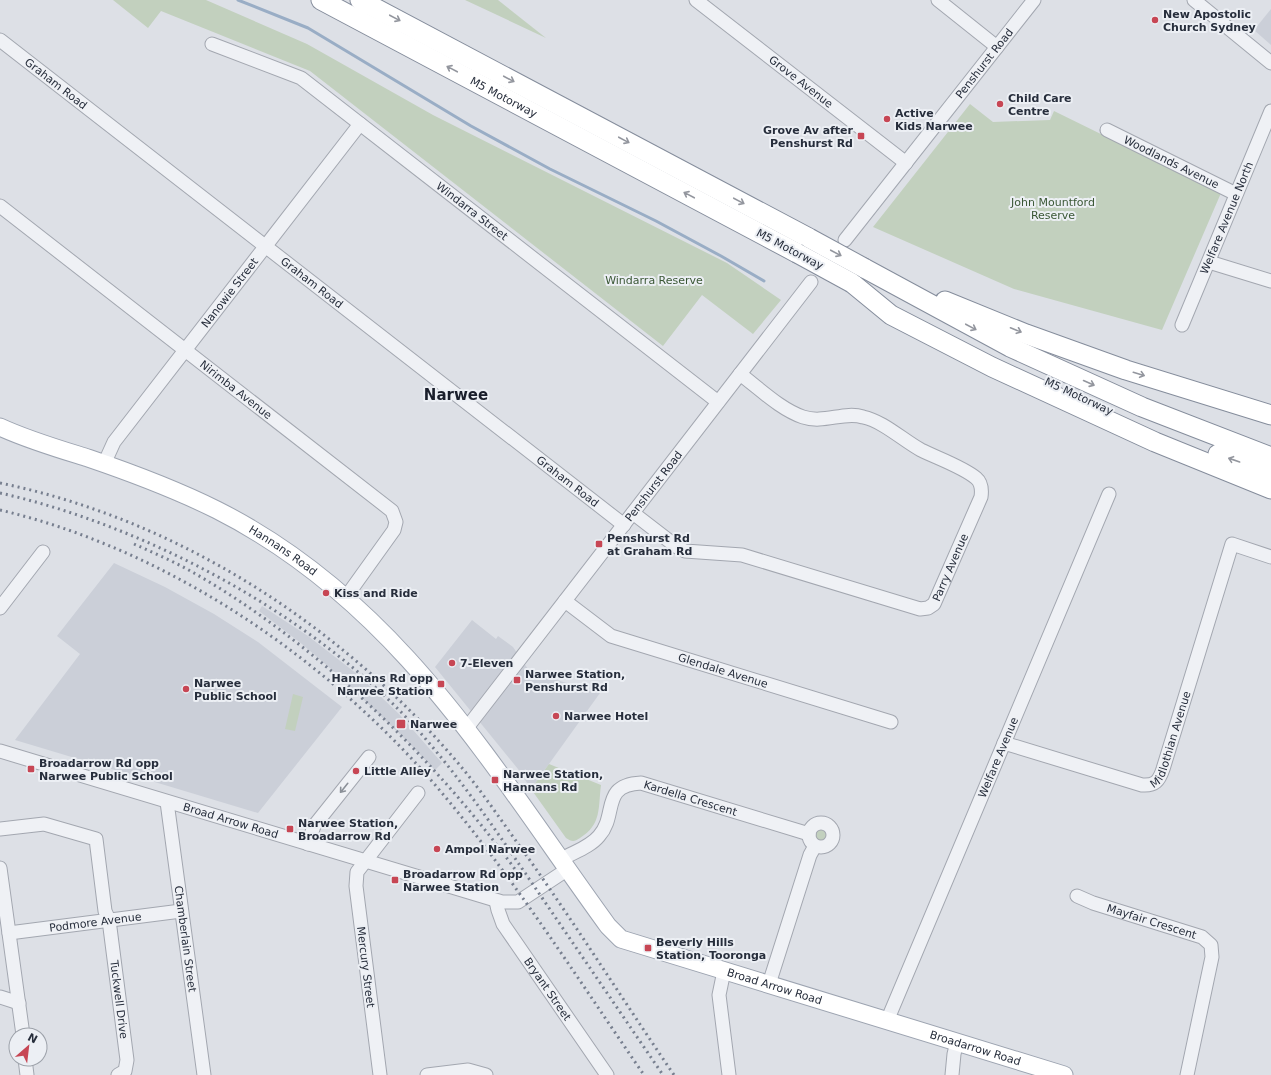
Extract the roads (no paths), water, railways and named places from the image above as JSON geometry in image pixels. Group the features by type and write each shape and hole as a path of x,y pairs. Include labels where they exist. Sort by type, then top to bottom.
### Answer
{"highway":[{"name":"M5 Motorway","path":"321,0 852,283 1081,398 1170,436 1271,473"},
{"name":"M5 Motorway","path":"360,0 1017,350 1142,407 1271,457"},
{"path":"864,268 1033,337 1126,370 1271,415"},
{"path":"852,283 891,314 992,367 1156,442 1271,489"}],"main road":[{"name":"Hannans Road","path":"0,427 168,487 243,524 295,558 346,597 423,675 466,729 565,864"},
{"name":"Broad Arrow Road","path":"565,864 615,933 621,939 639,946 769,984 887,1021"},
{"name":"Broadarrow Road","path":"887,1021 1064,1075"}],"street":[{"name":"Grove Avenue","path":"696,0 906,164"},
{"path":"938,0 997,47"},
{"name":"Penshurst Road","path":"845,240 1034,0"},
{"path":"1194,0 1271,63"},
{"name":"Graham Road","path":"0,40 266,245 624,525"},
{"name":"Windarra Street","path":"212,44 301,78 718,402"},
{"name":"Welfare Avenue North","path":"1182,325 1271,111"},
{"name":"Nanowie Street","path":"104,464 114,442 360,124"},
{"name":"Woodlands Avenue","path":"1107,130 1236,194"},
{"name":"Nirimba Avenue","path":"0,206 392,512 396,522 394,530 346,597"},
{"path":"1209,262 1271,280"},
{"name":"Penshurst Road","path":"466,729 811,282"},
{"name":"Parry Avenue","path":"633,513 677,547 685,551 742,555 920,609 928,608 934,604 981,497 982,492 980,482 971,475 922,450 865,417 850,416 821,420 797,415 740,374"},
{"name":"Welfare Avenue","path":"887,1021 1109,494"},
{"name":"Midlothian Avenue","path":"1004,743 1142,785 1148,785 1158,781 1164,769 1232,544 1271,557"},
{"path":"0,608 44,552"},
{"name":"Glendale Avenue","path":"565,601 611,636 891,722"},
{"name":"Broad Arrow Road","path":"0,751 507,904 518,902 565,864"},
{"path":"308,844 314,826 369,757"},
{"name":"Kardella Crescent","path":"565,864 598,838 603,831 614,795 621,787 627,784 641,783 808,834"},
{"name":"Mercury Street","path":"380,1075 356,886 357,872 418,793"},
{"name":"Chamberlain Street","path":"166,802 204,1075"},
{"path":"819,823 825,823 832,829 833,836 828,845 822,848 815,846 810,841 808,834 812,827 819,823"},
{"name":"Tuckwell Drive","path":"0,830 44,824 96,839 105,911 109,920 127,1060 125,1071 118,1075"},
{"path":"769,984 810,855 815,846"},
{"path":"0,868 10,933 21,1027"},
{"name":"Mayfair Crescent","path":"1077,896 1092,904 1202,937 1211,945 1212,958 1187,1075"},
{"name":"Bryant Street","path":"496,901 503,924 607,1075"},
{"name":"Podmore Avenue","path":"10,933 181,911"},
{"path":"724,971 719,995 729,1075"},
{"path":"0,997 19,1003"},
{"path":"952,1075 957,1042"},
{"path":"427,1075 468,1070 486,1075"}],"waterway":[{"path":"238,0 308,28 471,126 550,169 656,221 764,281"}],"railway":[{"path":"0,483 67,500 132,523 195,553 255,587 313,626 367,670 417,718 463,769 480,791 548,886 674,1075"},
{"path":"0,493 56,508 113,528 170,552 225,581 279,613 329,649 375,687 416,728 478,805 663,1075"},
{"path":"0,510 60,527 119,550 176,577 231,609 283,645 333,684 380,726 423,771 483,844 511,881 644,1075"},
{"path":"134,544 187,569 240,601 286,634 330,670 415,750 489,835 522,879"}],"place":[{"name":"New Apostolic Church Sydney","path":"1155,20"},
{"name":"Child Care Centre","path":"1000,104"},
{"name":"Active Kids Narwee","path":"887,119"},
{"name":"Grove Av after Penshurst Rd","path":"861,136"},
{"name":"Penshurst Rd at Graham Rd","path":"599,544"},
{"name":"Kiss and Ride","path":"326,593"},
{"name":"7-Eleven","path":"452,663"},
{"name":"Narwee Station, Penshurst Rd","path":"517,680"},
{"name":"Hannans Rd opp Narwee Station","path":"441,684"},
{"name":"Narwee Public School","path":"186,689"},
{"name":"Narwee Hotel","path":"556,716"},
{"name":"Narwee","path":"401,724"},
{"name":"Broadarrow Rd opp Narwee Public School","path":"31,769"},
{"name":"Little Alley","path":"356,771"},
{"name":"Narwee Station, Hannans Rd","path":"495,780"},
{"name":"Narwee Station, Broadarrow Rd","path":"290,829"},
{"name":"Ampol Narwee","path":"437,849"},
{"name":"Broadarrow Rd opp Narwee Station","path":"395,880"},
{"name":"Beverly Hills Station, Tooronga","path":"648,948"}],"district":[{"name":"Narwee","path":"456,395"}],"park label":[{"name":"John Mountford Reserve","path":"1053,208"},
{"name":"Windarra Reserve","path":"654,280"}]}
